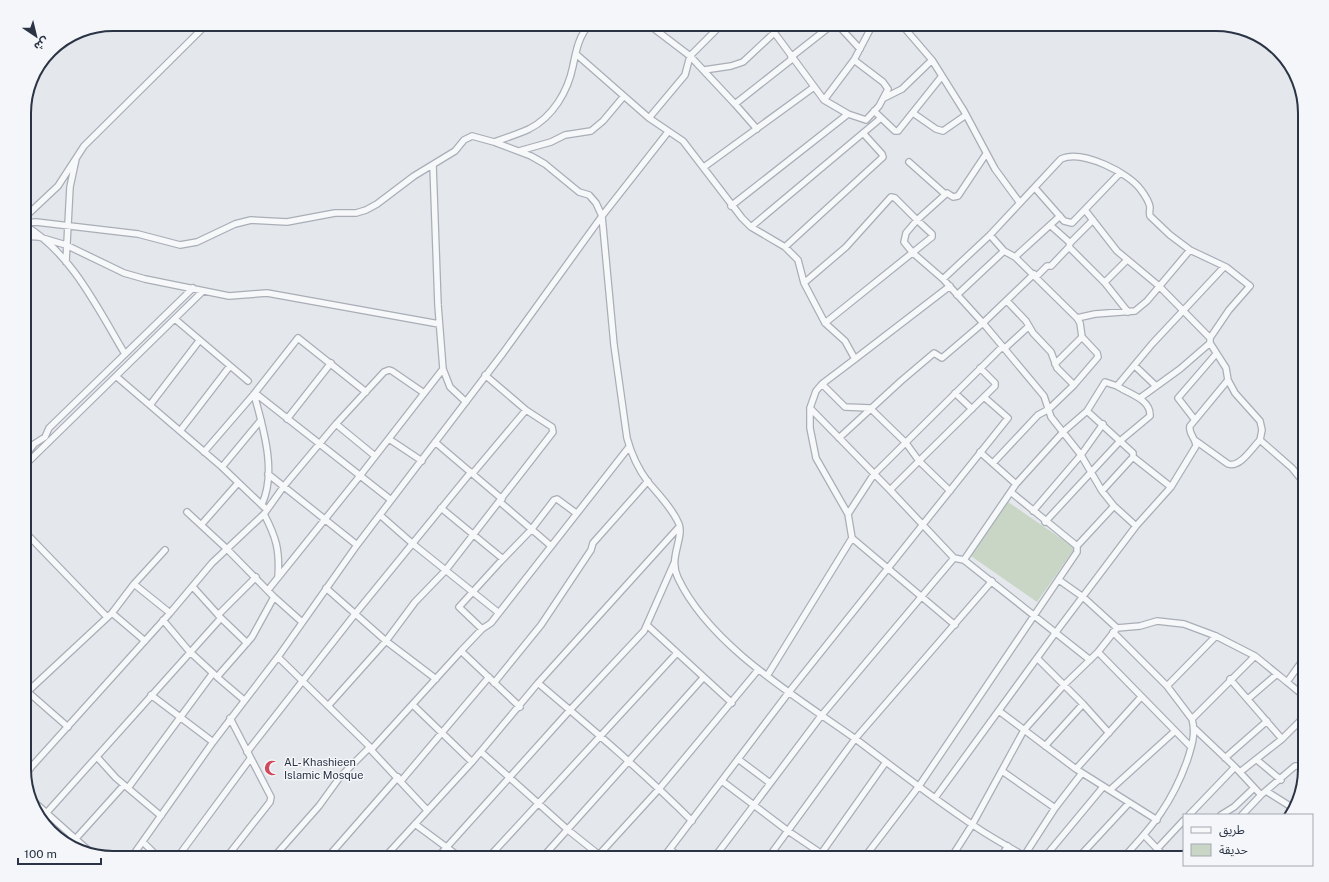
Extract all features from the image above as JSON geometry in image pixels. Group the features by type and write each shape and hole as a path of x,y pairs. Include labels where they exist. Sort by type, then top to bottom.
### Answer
{"street":[{"path":"31,211 58,186 78,153 200,31"},
{"path":"494,142 532,127 551,110 566,90 576,54 585,31"},
{"path":"659,31 690,56 757,129"},
{"path":"649,118 685,75 690,56 715,31"},
{"path":"735,104 825,31"},
{"path":"843,31 860,49"},
{"path":"824,100 854,60 869,31"},
{"path":"907,31 932,60 966,115 986,154 1010,191 1020,203"},
{"path":"704,70 731,66 743,62 774,33 824,100 848,114 866,120 888,93 887,86 854,60"},
{"path":"576,54 649,118 668,132 683,140 731,206 751,227 785,247 798,260 804,283 825,323 845,341 856,359"},
{"path":"884,98 905,87 932,60"},
{"path":"874,111 895,131 898,131 942,76"},
{"path":"704,167 814,87"},
{"path":"519,151 551,142 565,135 591,131 603,121 624,96"},
{"path":"913,113 936,129 944,131 966,115"},
{"path":"731,206 848,114"},
{"path":"751,227 882,118"},
{"path":"136,851 230,718 278,656 357,545 466,402 602,216 668,132"},
{"path":"785,247 883,158 882,154 863,133"},
{"path":"31,224 138,234 169,243 186,244 197,242 239,223 251,220 287,222 335,213 356,213 366,210 455,151 467,138 476,137 519,151 545,164 580,192 589,195 596,202 602,216 614,345 629,447 648,481 662,498 679,527 674,563 648,626 509,777 444,851"},
{"path":"66,262 70,187 78,153"},
{"path":"909,162 945,194 948,193 953,197 958,196 986,154"},
{"path":"943,279 990,235 1061,159 1066,157 1084,157 1095,160 1120,173 1140,189 1150,206 1150,216 1170,234 1190,250 1224,267 1250,286 1229,310 1210,341 1180,369 1140,398"},
{"path":"433,165 442,369 450,387 466,402"},
{"path":"1035,188 1064,221 1072,223 1120,173"},
{"path":"945,194 917,220 906,233 903,240 913,253 950,286 1044,396 1051,417 1064,431 1081,455 1102,491 1114,506 1136,526"},
{"path":"804,283 846,247 891,197 895,198 933,235 913,253 825,323"},
{"path":"1085,210 1117,251 1159,286 1184,310 1210,341 1216,354 1226,368 1228,380 1235,393 1260,421 1262,430 1260,440 1238,464 1232,466 1196,441 1189,429 1228,380"},
{"path":"1015,257 1060,216"},
{"path":"839,438 870,408 934,353 942,358 1035,276 1047,266 1051,266 1093,220"},
{"path":"1050,225 1105,283 1128,312"},
{"path":"31,229 45,239 66,262 99,310 125,354"},
{"path":"990,235 1004,252 1015,257 1077,318 1080,323 1082,337 1097,353 1098,357 1074,385 1049,409 1038,415 993,463"},
{"path":"31,237 66,245 131,276 229,296 267,293 439,324"},
{"path":"1077,318 1095,314 1128,312 1138,309 1190,250"},
{"path":"957,295 1004,252"},
{"path":"1105,283 1127,260"},
{"path":"1117,386 1152,344 1224,267"},
{"path":"767,676 852,538 848,514 816,458 810,428 810,408 816,391 822,384 950,286"},
{"path":"31,448 34,444 45,437 49,428 193,288"},
{"path":"31,459 117,377 203,291"},
{"path":"1007,301 1029,326 1032,333 1051,352 1055,364 1074,385"},
{"path":"175,319 199,341 248,381"},
{"path":"848,514 874,474 906,444 980,368 1029,326"},
{"path":"1055,364 1082,337"},
{"path":"204,452 255,394 298,338 366,392"},
{"path":"150,405 199,341"},
{"path":"1195,420 1178,398 1216,354"},
{"path":"287,419 331,363"},
{"path":"180,431 230,366"},
{"path":"1135,366 1156,386"},
{"path":"890,490 993,388 995,383 980,368"},
{"path":"268,590 360,477 442,369"},
{"path":"31,767 170,613 212,563 265,511 336,424 384,372 389,370 424,393"},
{"path":"328,706 386,640 415,602 445,571 554,431 552,427 526,410 485,375"},
{"path":"117,377 222,467 262,504 276,540 279,562 278,577"},
{"path":"964,560 1012,493 1016,484 1064,431 1087,411 1105,382 1117,386 1140,398 1148,407 1150,416 1120,441 1045,522"},
{"path":"822,384 845,407 870,408 906,444 919,461 950,491"},
{"path":"955,393 972,409"},
{"path":"255,394 391,500"},
{"path":"255,394 266,441 268,487 262,504"},
{"path":"670,850 789,692 1008,418 984,396"},
{"path":"810,408 924,525 954,558 964,560 1090,660"},
{"path":"247,752 355,614 442,508 526,410"},
{"path":"1087,411 1133,453 1133,457 1171,488"},
{"path":"222,467 261,420"},
{"path":"336,424 375,456"},
{"path":"1033,511 1081,455 1103,424"},
{"path":"389,438 422,461"},
{"path":"1260,440 1292,468 1298,475"},
{"path":"935,798 1056,632 1136,526 1171,488 1191,456 1196,446 1196,441"},
{"path":"435,442 472,473 551,546"},
{"path":"279,851 319,806 340,777 413,705 482,629 491,623 629,447"},
{"path":"980,452 1016,484"},
{"path":"1102,491 1133,457"},
{"path":"268,474 357,545"},
{"path":"494,683 541,625 590,552 592,543 648,481"},
{"path":"201,525 238,483"},
{"path":"869,851 919,786 1078,552 1077,546 1045,522 1012,493"},
{"path":"482,629 459,608 503,558 532,530 556,499 576,513"},
{"path":"1077,546 1114,506"},
{"path":"442,508 503,558"},
{"path":"187,512 256,577 274,597 302,622"},
{"path":"380,515 445,571 499,613"},
{"path":"390,851 481,752 538,683 679,527"},
{"path":"31,538 110,615 145,641"},
{"path":"852,538 955,624"},
{"path":"31,688 110,615 134,584 165,550"},
{"path":"719,851 821,716 920,596 954,558"},
{"path":"674,563 678,577 696,608 758,670 972,825 1016,851"},
{"path":"46,814 151,696 219,616 256,577"},
{"path":"1059,580 1083,597 1167,686 1192,718 1195,729 1191,747 1179,782 1166,808 1129,851"},
{"path":"773,851 855,739 992,581"},
{"path":"134,584 170,613"},
{"path":"192,587 247,643"},
{"path":"326,588 386,640 436,679"},
{"path":"75,839 126,787 179,717 215,675 247,643 274,597"},
{"path":"163,620 189,651 244,700"},
{"path":"955,851 972,825 1024,730 1064,685 1098,652 1115,630 1140,626 1157,621 1184,624 1216,636 1255,656 1298,691"},
{"path":"648,626 732,703"},
{"path":"1167,686 1216,636"},
{"path":"461,651 520,706"},
{"path":"1098,652 1191,747"},
{"path":"494,851 677,653"},
{"path":"278,656 400,779 428,810"},
{"path":"1192,718 1255,656"},
{"path":"1037,658 1083,704 1109,733"},
{"path":"1287,682 1298,667"},
{"path":"605,851 660,789 758,670"},
{"path":"1248,699 1277,674"},
{"path":"333,851 400,779 488,677"},
{"path":"548,851 704,678"},
{"path":"1230,679 1282,739"},
{"path":"538,683 601,736 660,789 692,821"},
{"path":"151,696 213,742"},
{"path":"31,697 68,727"},
{"path":"1076,769 1141,697"},
{"path":"1045,746 1083,704"},
{"path":"413,705 472,762"},
{"path":"999,711 1076,769 1157,820"},
{"path":"230,718 250,759 270,793 270,802 232,851"},
{"path":"1225,758 1267,721"},
{"path":"1240,772 1258,760 1298,723"},
{"path":"1195,729 1235,767 1261,795"},
{"path":"1110,790 1175,731"},
{"path":"481,752 593,851"},
{"path":"97,757 112,775 161,816"},
{"path":"182,851 250,759"},
{"path":"738,759 770,783"},
{"path":"1258,760 1280,780"},
{"path":"824,851 886,762"},
{"path":"1243,814 1261,795 1295,766 1298,766"},
{"path":"1190,814 1235,767"},
{"path":"1002,771 1056,808"},
{"path":"1030,851 1056,808 1082,773"},
{"path":"722,781 814,851"},
{"path":"1050,851 1103,787"},
{"path":"1223,814 1234,807 1254,788"},
{"path":"1266,791 1290,806"},
{"path":"1084,851 1129,803"},
{"path":"1234,807 1241,814"},
{"path":"42,810 82,845"},
{"path":"1144,835 1157,849 1183,821"},
{"path":"415,824 451,851"},
{"path":"143,842 152,851"},
{"path":"1005,851 1008,846"}],"green space":[{"path":"1008,502 1075,548 1037,602 971,556"}],"place":[{"name":"AL- Khashieen Islamic Mosque","path":"272,768"}]}
